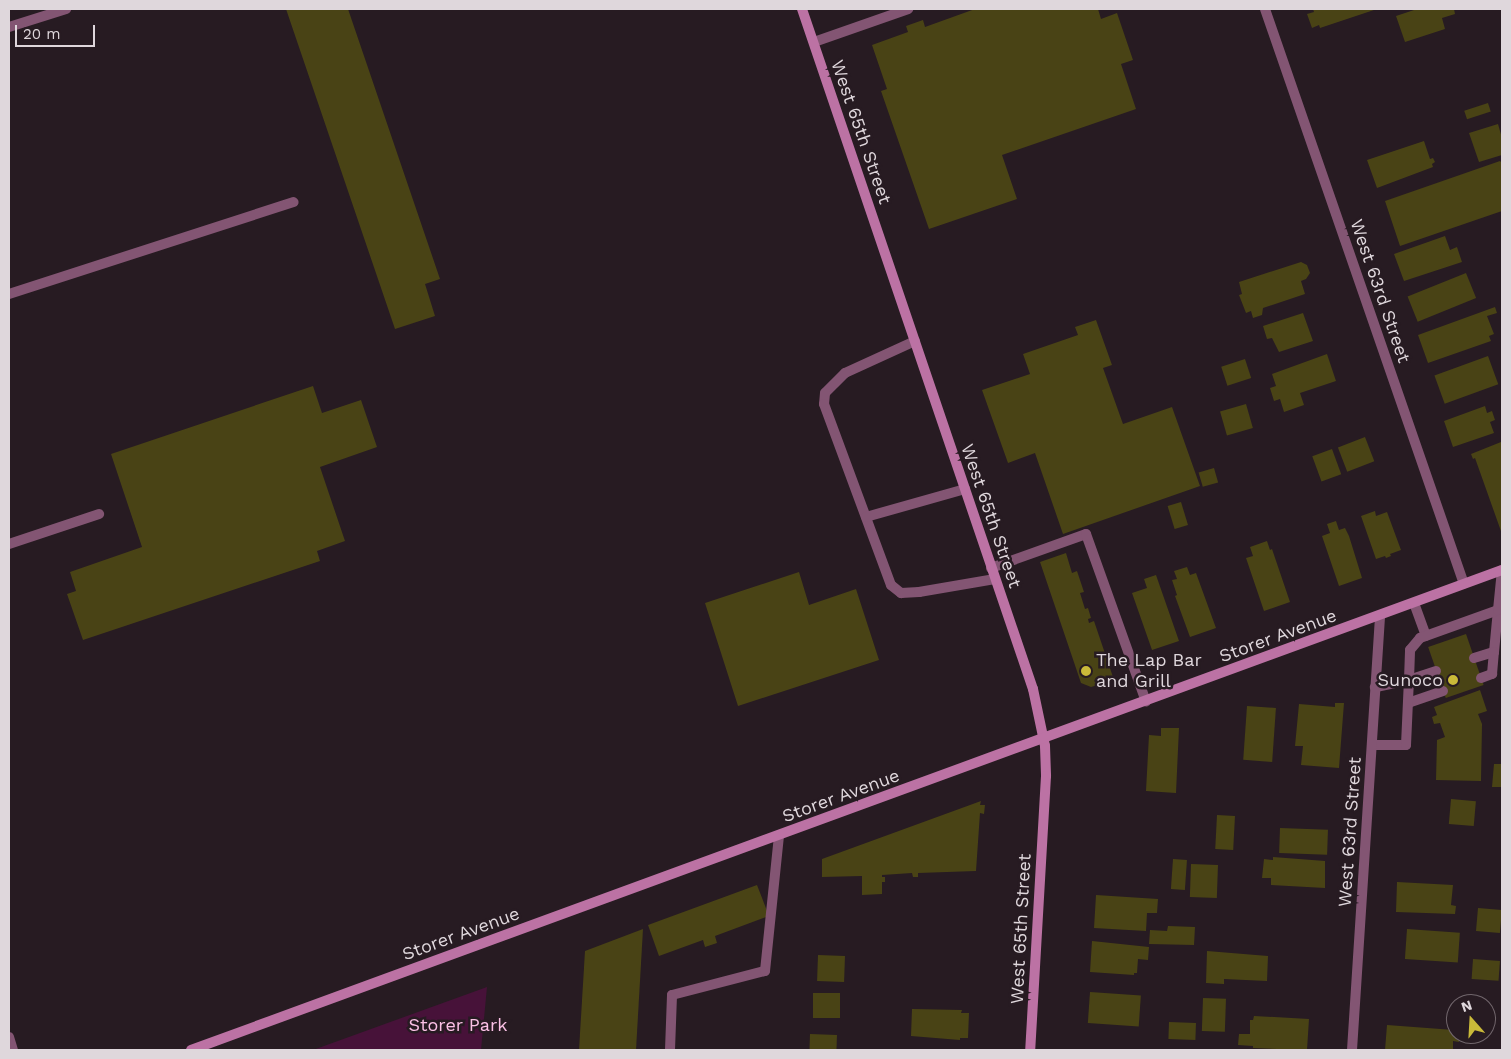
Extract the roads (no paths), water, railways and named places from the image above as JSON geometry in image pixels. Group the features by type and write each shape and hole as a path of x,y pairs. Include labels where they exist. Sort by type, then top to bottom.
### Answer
{"street":[{"path":"9,27 66,9"},
{"name":"West 65th Street","path":"802,9 1033,689 1043,739 1046,776 1030,1050"},
{"path":"814,42 908,9"},
{"name":"West 63rd Street","path":"1265,9 1464,584"},
{"path":"9,294 292,202"},
{"path":"915,341 845,373 825,393 824,404 891,585 901,593 995,579"},
{"path":"866,517 965,489"},
{"path":"9,544 99,514"},
{"path":"992,568 1086,534 1146,702"},
{"path":"1481,678 1492,674 1502,570"},
{"name":"Storer Avenue","path":"191,1050 1146,702 1502,570"},
{"path":"1414,603 1426,636"},
{"path":"1372,745 1406,745 1410,650 1420,638 1498,610"},
{"name":"West 63rd Street","path":"1352,1050 1380,616"},
{"path":"1474,658 1494,652"},
{"path":"1375,688 1436,671"},
{"path":"1408,703 1443,691"},
{"path":"670,1050 672,995 764,971 779,836"},
{"path":"9,1037 13,1050"}],"place":[{"name":"The Lap Bar and Grill","path":"1086,671"},
{"name":"Sunoco","path":"1453,680"}],"park label":[{"name":"Storer Park","path":"458,1025"}]}
